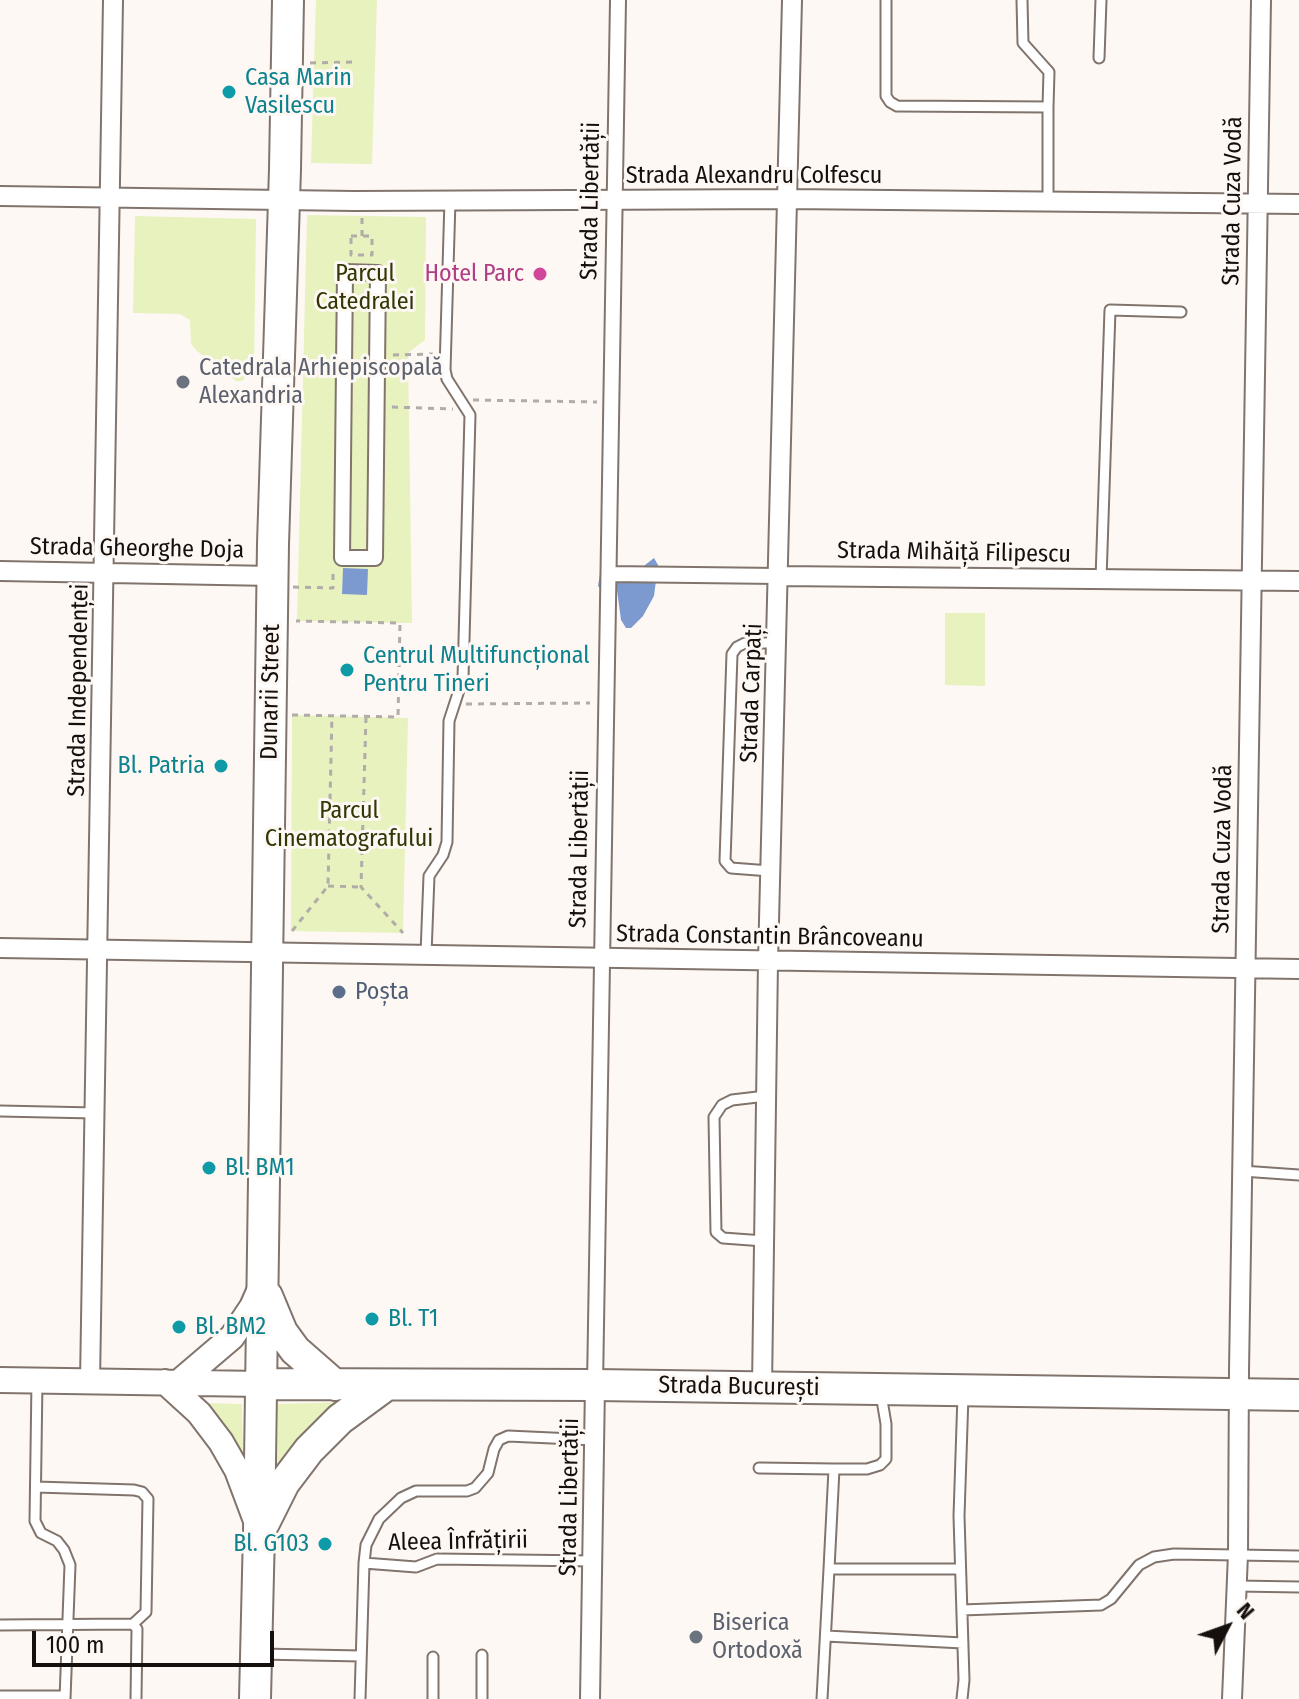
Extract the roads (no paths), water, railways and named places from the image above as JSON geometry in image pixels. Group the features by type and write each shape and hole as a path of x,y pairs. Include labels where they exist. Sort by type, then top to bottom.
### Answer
{"main road":[{"name":"Dunarii Street","path":"259,1532 267,952 283,582 288,0"},
{"path":"262,1283 277,1322 295,1350 335,1385"},
{"name":"Strada București","path":"261,1384 595,1385 1299,1395"},
{"path":"255,1699 259,1532 284,1483 309,1450 340,1419 385,1386"}],"street":[{"name":"Strada Independenței","path":"90,1381 113,0"},
{"name":"Strada Libertății","path":"590,1699 618,0"},
{"name":"Strada Carpați","path":"762,1387 768,961 792,0"},
{"name":"Strada Cuza Vodă","path":"1232,1699 1238,1554 1261,0"},
{"name":"Strada Alexandru Colfescu","path":"0,196 1299,204"},
{"path":"345,272 378,273 375,558 342,558 345,272"},
{"name":"Strada Gheorghe Doja","path":"0,571 105,572 283,582"},
{"name":"Strada Mihăiță Filipescu","path":"609,574 1299,581"},
{"name":"Strada Constantin Brâncoveanu","path":"0,948 1299,969"},
{"path":"259,1532 242,1483 221,1442 172,1382 232,1337 252,1307 262,1283"},
{"name":"Strada București","path":"0,1380 261,1384"}],"lane":[{"path":"886,0 886,96 890,102 897,106 1048,107"},
{"path":"1022,0 1023,43 1049,72 1048,202"},
{"path":"1099,58 1101,0"},
{"path":"426,954 429,876 446,848 449,721 463,678 468,412 447,379 445,354 450,200"},
{"path":"1101,579 1110,310 1181,312"},
{"path":"770,871 731,868 725,861 732,654 745,643 777,643"},
{"path":"764,1241 723,1238 716,1232 714,1117 722,1105 732,1100 766,1096"},
{"path":"0,1111 95,1113"},
{"path":"1242,1171 1299,1175"},
{"path":"0,1696 65,1698 70,1565 57,1541 41,1533 35,1521 37,1381"},
{"path":"759,1468 867,1469 880,1465 886,1459 886,1424 880,1390"},
{"path":"962,1699 959,1516 963,1392"},
{"path":"364,1563 371,1532 389,1508 416,1491 467,1491 475,1488 488,1473 499,1440 508,1436 595,1440"},
{"path":"822,1699 834,1469"},
{"path":"0,1625 133,1624 146,1612 148,1499 142,1492 36,1487"},
{"path":"962,1610 1101,1605 1111,1599 1139,1565 1154,1557 1174,1554 1299,1556"},
{"name":"Aleea Înfrățirii","path":"360,1699 364,1563 416,1567 437,1559 593,1561"},
{"path":"829,1569 960,1569"},
{"path":"1237,1586 1299,1587"},
{"path":"133,1624 137,1629 136,1699"},
{"path":"826,1636 963,1643"},
{"path":"256,1654 361,1656"},
{"path":"482,1655 482,1699"},
{"path":"433,1657 433,1699"}],"water":[{"path":"654,558 658,565 654,596 643,616 631,628 626,628 621,620 617,590 603,591 598,586 601,568 603,565 631,576"},
{"path":"343,568 368,569 367,595 342,594"}],"place":[{"name":"Casa Marin Vasilescu","path":"229,92"},
{"name":"Hotel Parc","path":"540,274"},
{"name":"Catedrala Arhiepiscopală Alexandria","path":"183,382"},
{"name":"Centrul Multifuncțional Pentru Tineri","path":"347,670"},
{"name":"Bl. Patria","path":"221,766"},
{"name":"Poșta","path":"339,992"},
{"name":"Bl. BM1","path":"209,1168"},
{"name":"Bl. T1","path":"372,1319"},
{"name":"Bl. BM2","path":"179,1327"},
{"name":"Bl. G103","path":"325,1544"},
{"name":"Biserica Ortodoxă","path":"696,1637"}],"park label":[{"name":"Parcul Catedralei","path":"365,288"},
{"name":"Parcul Cinematografului","path":"349,825"}]}
